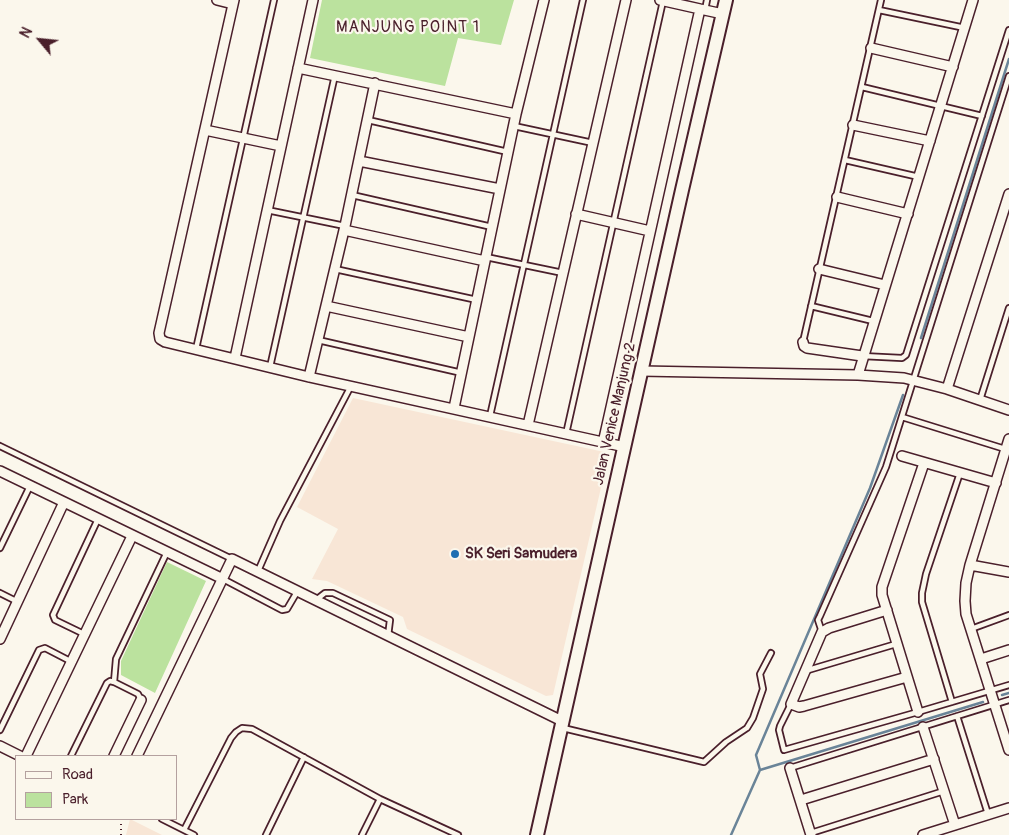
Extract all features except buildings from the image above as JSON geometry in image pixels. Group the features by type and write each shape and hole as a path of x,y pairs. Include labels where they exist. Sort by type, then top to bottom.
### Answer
{"street":[{"path":"217,0 233,2 159,333 160,339 196,350 624,447"},
{"path":"235,358 313,0"},
{"path":"454,408 516,114 544,0"},
{"path":"528,424 626,0"},
{"path":"661,0 723,14"},
{"name":"Jalan Venice Manjung 2","path":"537,835 726,0"},
{"path":"858,375 862,356 942,105 973,0"},
{"path":"602,443 702,10"},
{"path":"871,48 953,66"},
{"path":"298,68 516,114"},
{"path":"310,376 376,83"},
{"path":"853,125 930,141"},
{"path":"205,130 281,146"},
{"path":"359,161 500,189"},
{"path":"947,389 1009,194"},
{"path":"836,197 908,214"},
{"path":"576,214 650,231"},
{"path":"344,228 485,259"},
{"path":"819,269 885,285"},
{"path":"326,306 469,336"},
{"path":"803,342 804,346 808,348 862,356"},
{"path":"641,371 858,375 904,378 947,389 1009,410"},
{"path":"1009,439 970,564 965,601 966,614 1009,750"},
{"path":"902,456 996,483"},
{"path":"918,712 882,595 882,587 924,462"},
{"path":"0,472 223,580"},
{"path":"0,639 3,627 18,602 64,502"},
{"path":"26,755 73,662 132,536"},
{"path":"136,755 232,559 562,724"},
{"path":"970,564 1009,571"},
{"path":"887,610 829,628 822,632 791,704 799,707 804,706 907,677"},
{"path":"981,659 1009,650"},
{"path":"114,755 141,700"},
{"path":"923,727 955,825"},
{"path":"0,746 18,755"},
{"path":"801,800 934,759"},
{"path":"790,768 811,834"},
{"path":"923,835 1009,808"}],"lane":[{"path":"196,350 274,0"},
{"path":"490,416 584,0"},
{"path":"566,434 614,223 661,0"},
{"path":"702,10 707,0"},
{"path":"803,342 881,0"},
{"path":"879,10 965,28"},
{"path":"862,356 902,358 906,355 1009,30"},
{"path":"270,367 335,76"},
{"path":"822,632 819,625 820,616 886,467 1009,76"},
{"path":"862,87 982,116"},
{"path":"368,120 508,152"},
{"path":"514,126 593,143"},
{"path":"845,160 919,177"},
{"path":"352,194 492,227"},
{"path":"267,210 304,217 344,228"},
{"path":"485,259 563,273"},
{"path":"335,269 477,300"},
{"path":"811,306 873,322"},
{"path":"980,400 1009,308"},
{"path":"318,340 462,373"},
{"path":"257,572 280,521 351,386"},
{"path":"902,416 1006,449"},
{"path":"0,446 232,559"},
{"path":"952,702 922,602 922,593 926,574 960,473"},
{"path":"0,548 30,486"},
{"path":"86,635 55,620 53,615 98,519"},
{"path":"114,682 116,659 167,552"},
{"path":"223,580 282,610 287,609 297,592"},
{"path":"315,600 325,592 333,593 390,620 388,636"},
{"path":"0,593 18,602"},
{"path":"971,629 1009,615"},
{"path":"805,671 898,644"},
{"path":"0,730 39,650 44,648 73,662"},
{"path":"562,724 704,762 726,742 747,728 753,718 763,688 760,674 770,653"},
{"path":"71,755 107,683 110,681 114,682 138,694 141,700"},
{"path":"791,704 779,730 784,750 1009,685"},
{"path":"790,768 1009,700"},
{"path":"957,716 988,814"},
{"path":"184,830 231,738 242,728 252,729 380,799 458,835"},
{"path":"266,835 304,758"},
{"path":"811,834 944,791"},
{"path":"362,835 380,799"},
{"path":"164,820 194,835"},
{"path":"441,835 444,828"}],"path":[{"path":"120,820 121,835"}],"shaded area":[{"name":"SK Seri Samudera","path":"353,398 609,453 553,695 546,696 407,629 403,617 327,581 312,579 338,529 297,507"},
{"path":"130,820 132,820 162,835 126,835"}],"green space":[{"path":"322,0 514,0 501,45 458,38 445,86 310,58"},
{"path":"167,562 206,581 155,693 121,675 121,661"}],"waterway":[{"path":"921,338 1009,59"},
{"path":"731,835 760,770 756,755 870,488 903,395"},
{"path":"1002,695 1009,693"},
{"path":"760,770 983,702"}],"place":[{"name":"SK Seri Samudera","path":"455,554"}],"district":[{"name":"MANJUNG POINT 1","path":"408,28"}]}
